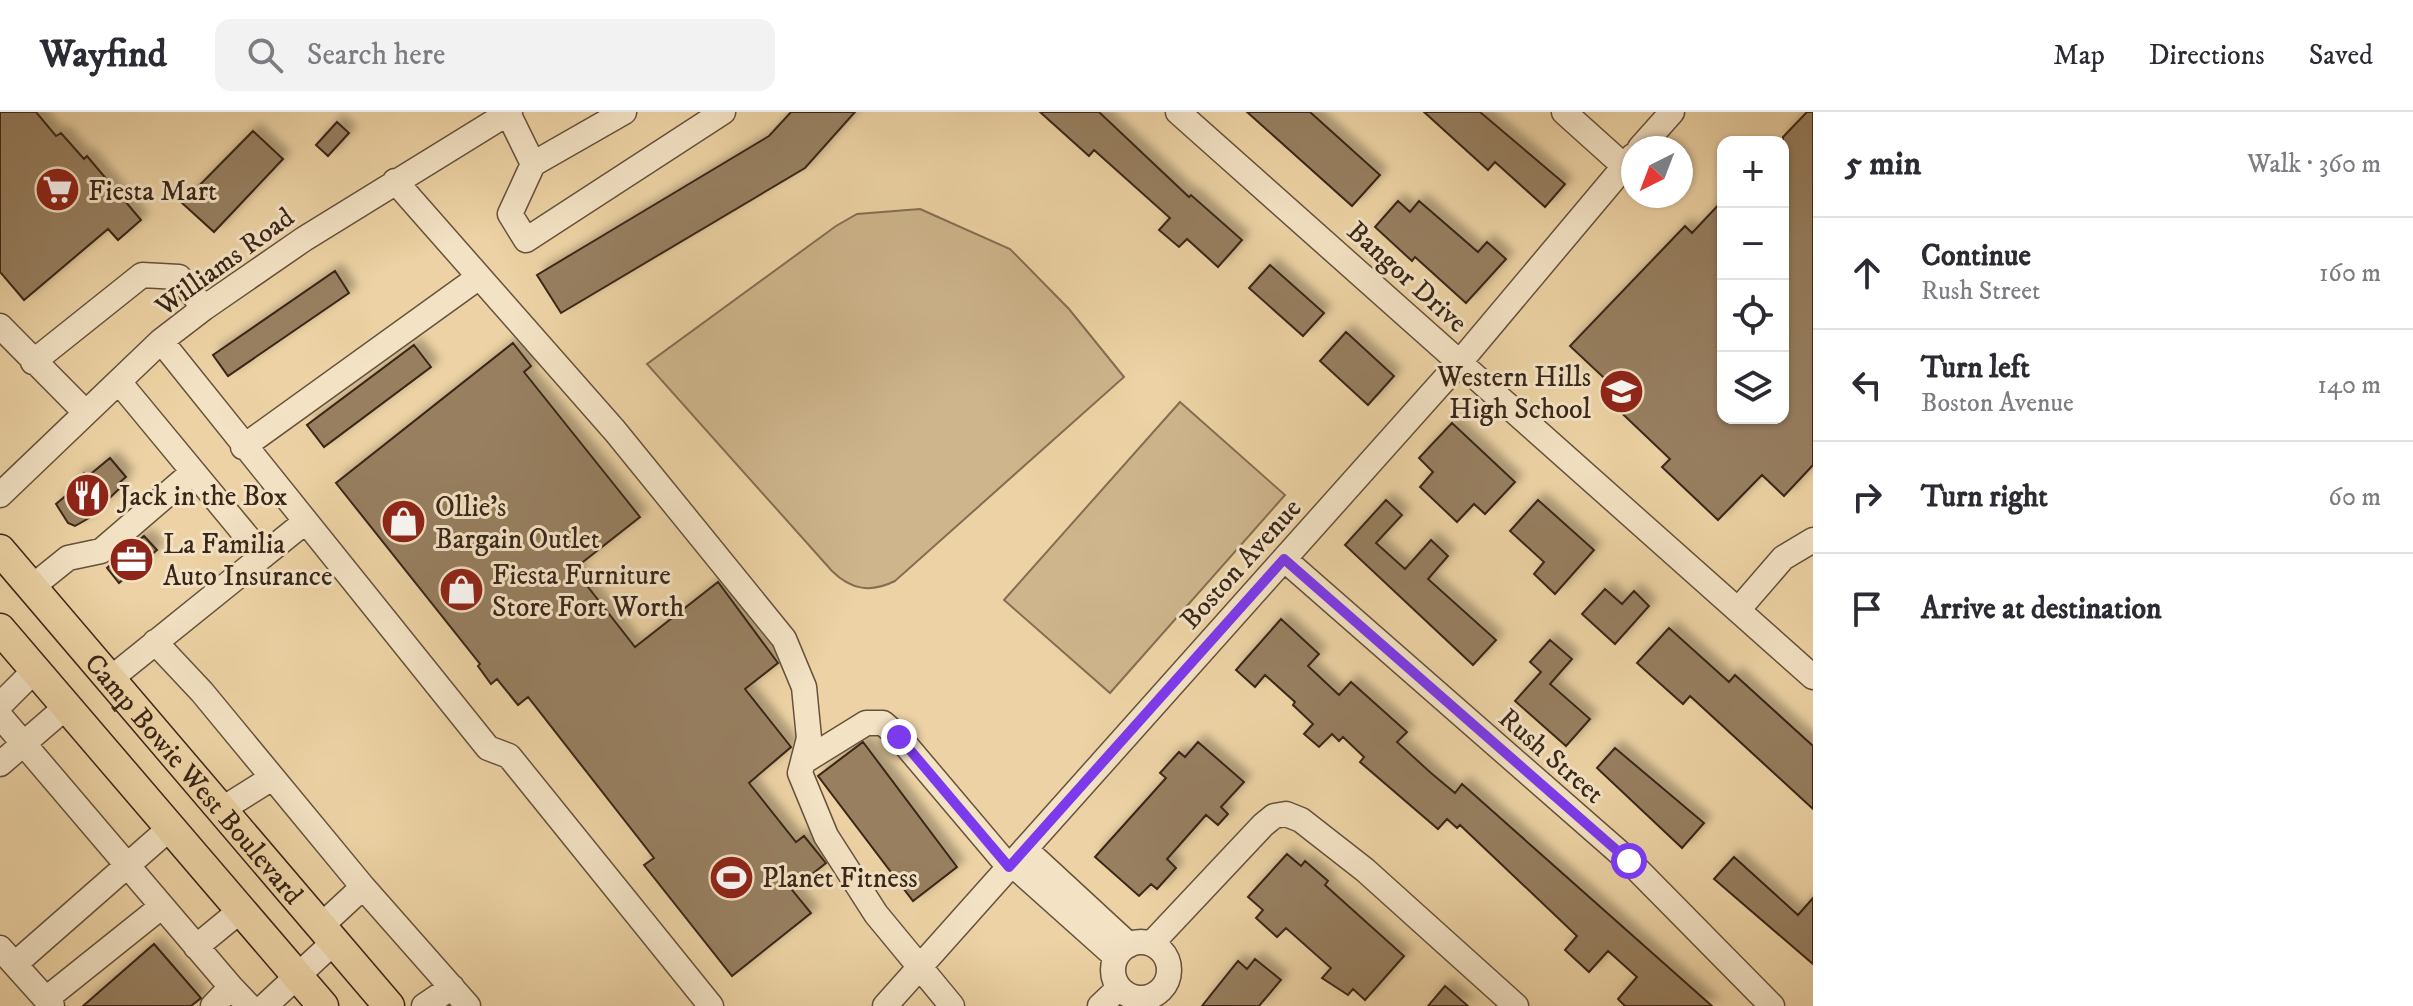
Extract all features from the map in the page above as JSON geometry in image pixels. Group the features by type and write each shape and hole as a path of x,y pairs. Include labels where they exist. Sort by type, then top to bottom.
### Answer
{"main road":[{"name":"Camp Bowie West Boulevard","path":"0,550 389,1006"},
{"name":"Camp Bowie West Boulevard","path":"0,629 323,1006"}],"street":[{"path":"624,112 533,164 510,214 526,240 723,112"},
{"name":"Bangor Drive","path":"1178,112 1813,677"},
{"path":"1564,112 1621,150"},
{"name":"Boston Avenue","path":"1651,136 1672,112"},
{"path":"509,113 533,164"},
{"name":"Williams Road","path":"0,495 161,341 204,308 395,181 509,113"},
{"name":"Boston Avenue","path":"885,1006 1460,362 1621,170"},
{"path":"395,181 615,431 784,639 804,687 809,738 800,773 826,836 876,914 952,1006"},
{"path":"33,362 142,275 179,277 204,308"},
{"path":"243,447 479,277"},
{"path":"0,326 85,412"},
{"path":"161,341 243,447 488,748 509,756 711,1006"},
{"path":"119,382 263,556"},
{"path":"32,587 68,558 101,551 193,472"},
{"path":"109,680 305,522"},
{"path":"1738,610 1783,558 1813,540"},
{"name":"Rush Street","path":"1284,559 1629,861 1772,1006"},
{"path":"155,642 468,1006"},
{"path":"0,705 35,670"},
{"path":"0,764 66,707"},
{"path":"0,716 249,1006"},
{"path":"803,762 866,723 883,723 1015,860 1132,948 1160,948 1169,965 1167,983 1154,996 1144,998 1126,994 1119,988 1113,971 1132,948 1263,825 1274,816 1286,814 1301,820 1365,870 1516,1006"},
{"path":"221,810 272,778"},
{"path":"161,907 49,1002 8,956 170,828"},
{"path":"265,1006 297,975 363,887"},
{"path":"196,947 241,910"},
{"path":"213,1006 231,987"},
{"path":"424,1006 452,987"},
{"path":"1100,1006 1119,988"}],"shaded area":[{"path":"920,209 1010,249 1069,309 1124,377 895,581 862,588 846,582 832,571 647,364 836,226 857,214"},
{"path":"1180,402 1285,495 1110,693 1004,600"}],"building":[{"name":"Fiesta Mart","path":"0,112 36,112 56,136 61,133 84,159 87,156 141,220 118,240 108,229 24,300 0,272"},
{"path":"791,112 855,112 805,168 561,313 537,275 769,136"},
{"path":"1040,112 1099,112 1189,197 1191,195 1242,240 1218,267 1187,239 1179,247 1159,230 1170,218 1094,150 1089,156"},
{"path":"1247,112 1310,112 1380,175 1352,206"},
{"path":"1424,112 1480,112 1565,184 1545,207 1495,162 1488,170"},
{"path":"1807,112 1813,112 1813,465 1784,496 1762,475 1718,520 1662,467 1670,459 1609,401 1618,391 1570,346 1685,226 1692,233 1717,206 1717,424 1789,424 1789,136 1784,136"},
{"path":"337,122 349,133 328,156 316,145"},
{"path":"253,131 283,159 214,232 182,203"},
{"path":"1398,201 1410,212 1419,201 1478,252 1487,242 1506,259 1466,303 1415,257 1412,261 1375,227"},
{"path":"1270,265 1324,313 1303,336 1249,288"},
{"path":"335,271 349,293 228,376 213,355"},
{"path":"1346,332 1394,376 1368,405 1320,361"},
{"path":"513,343 531,366 524,372 640,517 574,569 635,647 718,582 778,663 745,689 791,747 749,783 796,842 804,836 826,863 792,890 811,913 732,976 644,865 654,858 528,697 518,705 497,679 491,684 478,666 480,664 336,483"},
{"path":"414,345 431,367 324,447 307,425"},
{"path":"1452,423 1515,482 1485,514 1474,504 1457,522 1420,487 1433,472 1419,458"},
{"name":"Jack in the Box","path":"110,458 126,477 119,483 122,486 89,518 75,526 68,523 56,504 76,487 73,483 84,473 87,477"},
{"path":"1386,500 1402,515 1376,543 1405,569 1431,540 1448,556 1428,579 1496,640 1473,665 1345,545"},
{"path":"1538,500 1594,550 1555,594 1534,574 1544,562 1510,531"},
{"name":"La Familia Auto Insurance","path":"144,536 157,550 119,583 107,568"},
{"path":"1605,589 1622,604 1634,591 1649,606 1615,644 1582,614"},
{"path":"1281,619 1319,654 1308,666 1339,695 1351,682 1407,732 1397,742 1431,773 1455,793 1462,784 1712,1006 1625,1006 1618,999 1637,977 1608,951 1589,972 1565,950 1577,936 1460,825 1457,828 1447,819 1438,829 1360,762 1364,757 1343,737 1339,741 1332,734 1319,747 1304,734 1313,724 1293,705 1295,702 1265,675 1255,687 1236,670"},
{"path":"1669,628 1729,682 1735,675 1813,746 1813,809 1690,696 1683,704 1637,663"},
{"path":"1550,640 1572,659 1550,684 1590,719 1566,746 1515,701 1541,672 1530,662"},
{"path":"863,742 957,867 913,901 818,776"},
{"path":"1198,742 1244,782 1221,807 1228,814 1218,825 1206,815 1167,859 1176,868 1157,889 1151,884 1139,896 1095,857 1166,778 1160,773 1179,752 1185,757"},
{"path":"1615,748 1704,823 1682,848 1597,768"},
{"path":"1287,854 1301,866 1305,861 1328,881 1325,885 1404,956 1365,1000 1353,989 1348,995 1322,978 1331,968 1286,928 1277,937 1256,918 1263,910 1248,897"},
{"path":"1734,857 1798,915 1813,898 1813,964 1714,879"},
{"path":"154,944 201,998 191,1006 83,1006"},
{"path":"1255,959 1281,980 1259,1006 1202,1006 1238,961 1247,969"},
{"path":"1445,986 1468,1006 1428,1006"}],"place":[{"name":"Fiesta Mart","path":"57,190"},
{"name":"Western Hills High School","path":"1622,392"},
{"name":"Jack in the Box","path":"88,495"},
{"name":"Ollie's Bargain Outlet","path":"404,522"},
{"name":"La Familia Auto Insurance","path":"132,559"},
{"name":"Fiesta Furniture Store Fort Worth","path":"461,590"},
{"name":"Planet Fitness","path":"731,877"}],"route":[{"path":"899,737 1009,867 1284,559 1629,861"}]}
